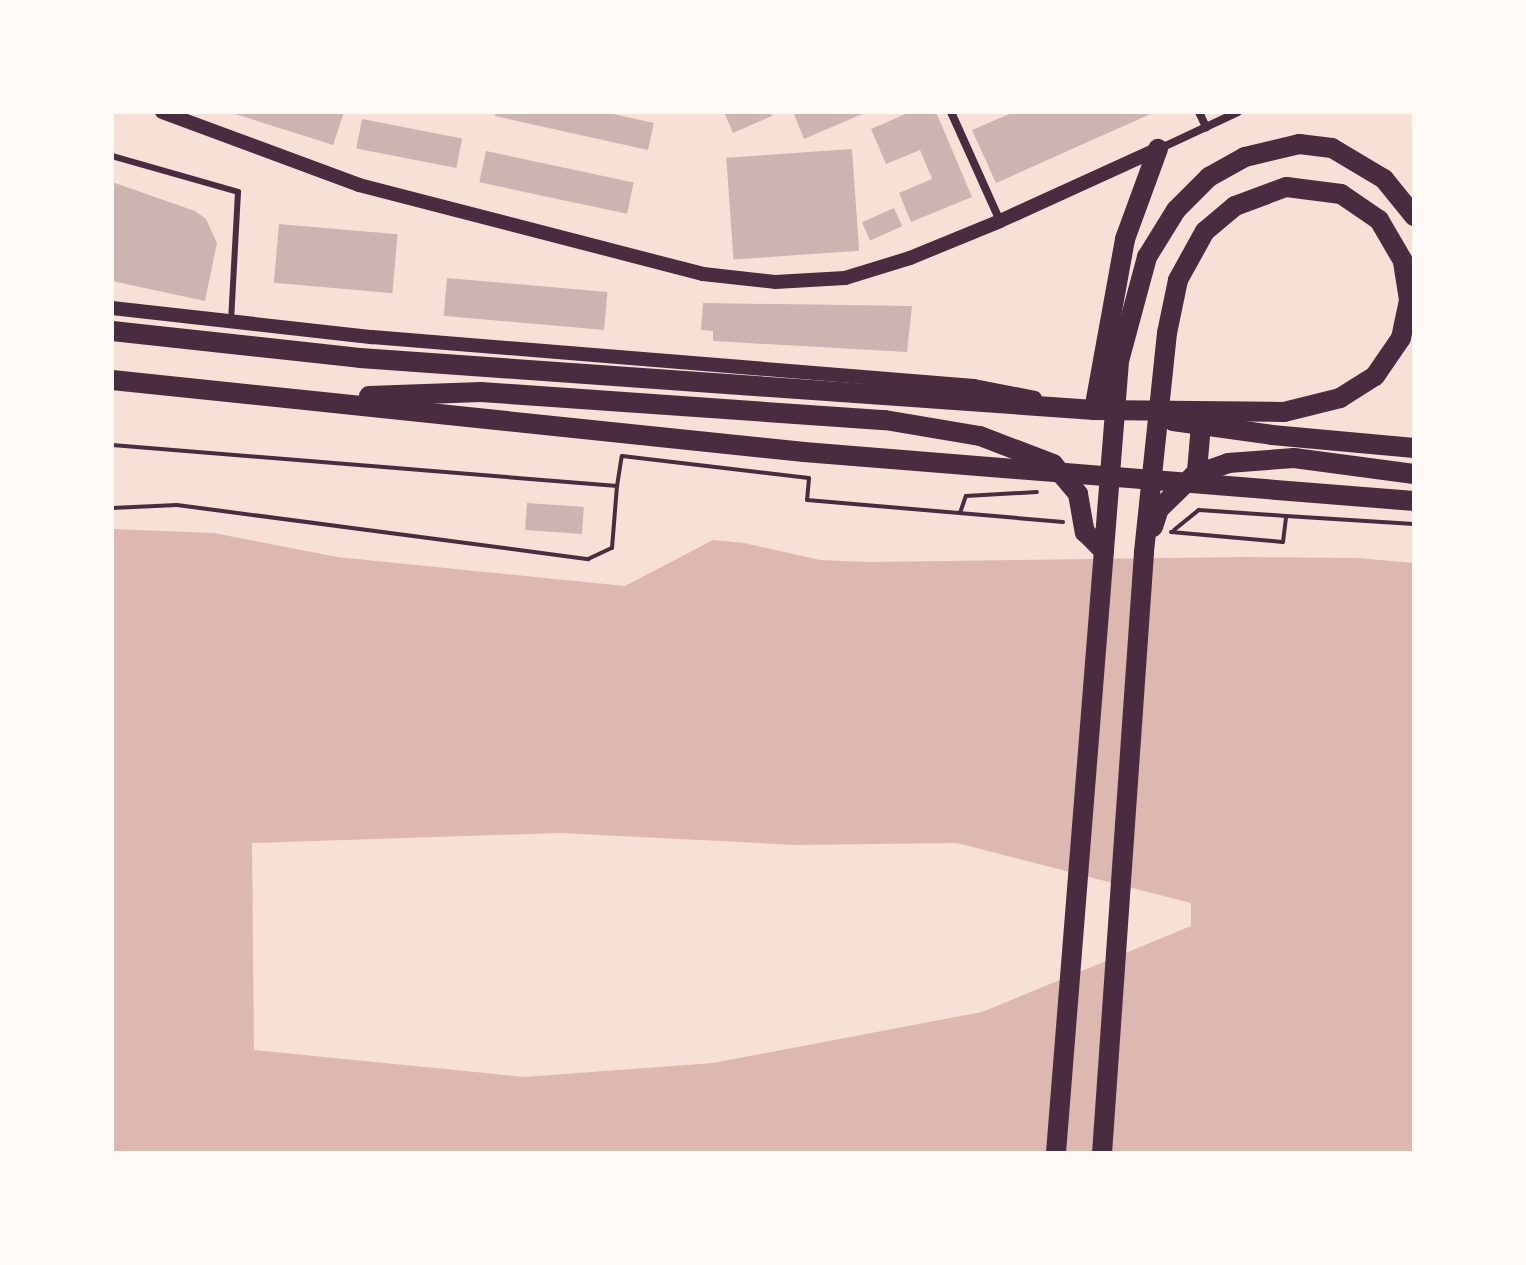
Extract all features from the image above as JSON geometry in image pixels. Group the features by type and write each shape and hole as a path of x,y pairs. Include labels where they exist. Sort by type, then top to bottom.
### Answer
{"main road":[{"path":"1056,1153 1119,361 1147,257 1176,210 1209,177 1245,157 1299,144 1332,148 1384,179 1414,216"},
{"path":"1094,410 1125,239 1158,149"},
{"path":"112,331 360,358 1094,410 1284,412 1340,398 1375,376 1401,338 1409,300 1403,261 1379,220 1341,194 1286,187 1235,206 1205,231 1178,280 1167,333 1144,553 1102,1153"},
{"path":"112,380 804,452 1414,501"},
{"path":"293,399 481,392 885,420 980,436 1053,464 1078,494 1085,532 1104,551"},
{"path":"1094,410 1414,448"},
{"path":"1196,483 1201,425"},
{"path":"1144,553 1159,509 1194,475 1228,463 1294,458 1414,474"}],"street":[{"path":"162,112 359,185 703,274 775,282 845,278 910,258 1000,221 1238,112"},
{"path":"951,112 1000,221"},
{"path":"1199,112 1206,127"},
{"path":"112,308 372,337 974,386 1094,410"}],"lane":[{"path":"112,156 238,192 231,322"}],"path":[{"path":"112,445 617,486"},
{"path":"112,508 177,505 588,559 612,548 622,456 809,478 807,500 1067,523"},
{"path":"960,513 966,496 1041,492"},
{"path":"1144,553 1199,510 1414,524"},
{"path":"1160,531 1283,542 1286,516"}],"shaded area":[{"path":"112,529 214,533 337,557 625,586 713,540 744,543 820,560 869,562 1243,557 1357,558 1414,563 1414,1153 112,1153","holes":["560,833 796,845 957,843 1191,903 1191,926 982,1012 713,1063 524,1077 254,1050 252,843"]}],"building":[{"path":"229,112 344,112 333,145"},
{"path":"496,112 604,112 654,123 648,150 495,116"},
{"path":"724,112 770,112 772,116 733,133"},
{"path":"793,112 867,112 804,139"},
{"path":"910,112 936,112 972,197 911,222 899,193 932,179 920,150 886,164 871,129"},
{"path":"1014,112 1155,112 996,183 972,130"},
{"path":"362,119 462,138 456,168 356,148"},
{"path":"852,149 859,251 733,260 726,158"},
{"path":"486,151 634,182 627,214 479,182"},
{"path":"112,182 195,211 206,219 217,243 205,301 112,281"},
{"path":"894,208 902,226 870,241 862,222"},
{"path":"279,224 398,234 392,293 274,283"},
{"path":"447,278 607,292 604,330 444,316"},
{"path":"703,303 912,306 907,352 713,341 713,331 701,330"},
{"path":"527,503 584,507 582,534 525,530"}]}
